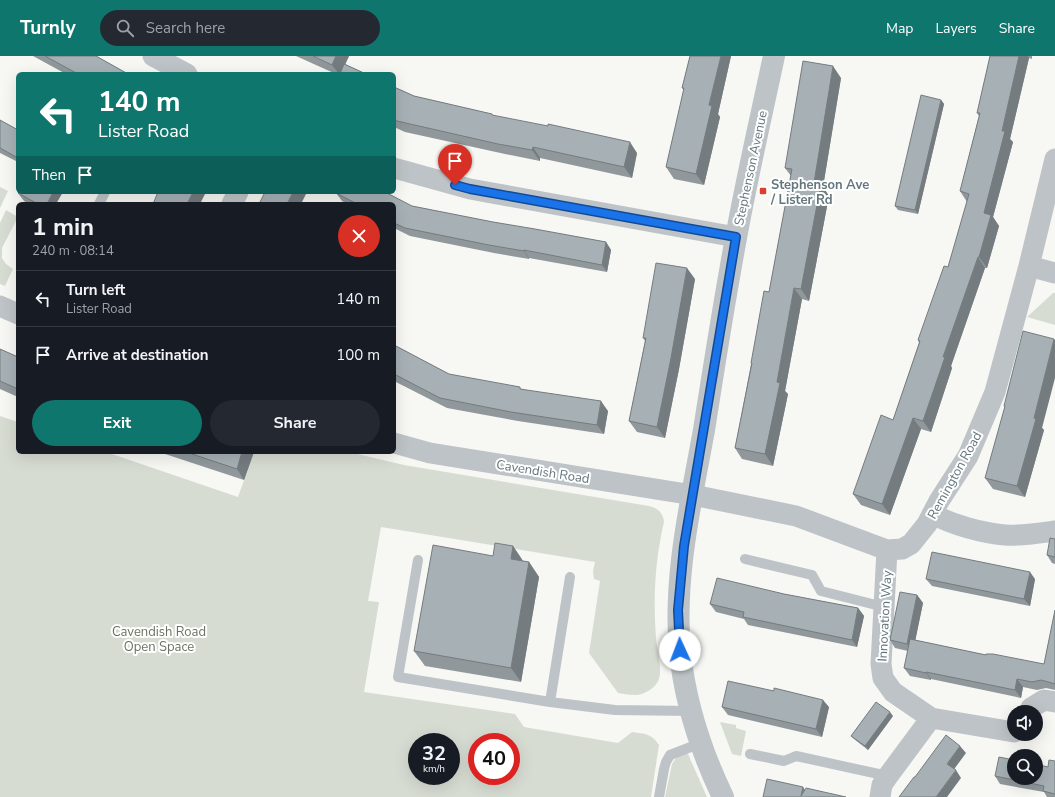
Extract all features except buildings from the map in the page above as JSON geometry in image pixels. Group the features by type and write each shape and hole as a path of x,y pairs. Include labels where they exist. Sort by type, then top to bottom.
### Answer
{"street":[{"path":"153,56 183,72"},
{"name":"Stephenson Avenue","path":"723,797 700,743 684,682 680,650 678,610 684,546 736,237 774,56"},
{"name":"Remington Road","path":"887,550 902,549 911,544 920,534 968,456 995,392 1029,266 1055,160"},
{"path":"396,169 470,189 736,237"},
{"path":"1029,266 1055,273"},
{"path":"0,306 16,313"},
{"name":"Cavendish Road","path":"396,444 430,453 693,495"},
{"path":"693,495 796,516 887,550"},
{"path":"932,514 939,518 972,528 1006,535 1055,531"},
{"name":"Innovation Way","path":"887,550 881,664 883,678 893,692 930,718 1007,731"},
{"path":"1036,705 1044,700 1055,702"},
{"path":"880,797 882,785 930,718"}],"lane":[{"path":"745,559 812,575 821,591 884,607"},
{"path":"418,560 398,677 550,702 615,710 691,711"},
{"path":"550,702 570,577"},
{"path":"658,797 664,769 670,754 700,743"},
{"path":"750,754 784,761 796,756 888,776"}],"green space":[{"path":"0,187 8,191 0,208"},
{"path":"6,210 16,216 16,221 2,248 2,258 6,264 13,269 5,286 0,284 0,223"},
{"path":"1053,293 1055,293 1055,325 1027,317"},
{"name":"Cavendish Road Open Space","path":"0,416 16,421 16,454 112,454 238,497 253,454 357,454 404,465 655,508 661,513 664,522 657,565 655,594 656,638 660,661 660,673 657,683 648,691 636,695 618,693 589,653 600,581 594,579 593,571 595,562 381,527 368,601 379,602 364,692 515,714 524,727 618,743 632,732 641,733 653,738 659,745 651,797 0,797"},
{"path":"720,722 736,725 736,728 746,731 741,756 732,754"},
{"path":"684,753 688,754 707,797 665,797 672,764 677,756"}],"place":[{"name":"Stephenson Ave / Lister Rd","path":"763,191"}],"route":[{"path":"455,185 470,189 736,237 684,546 678,610 680,650"}]}
